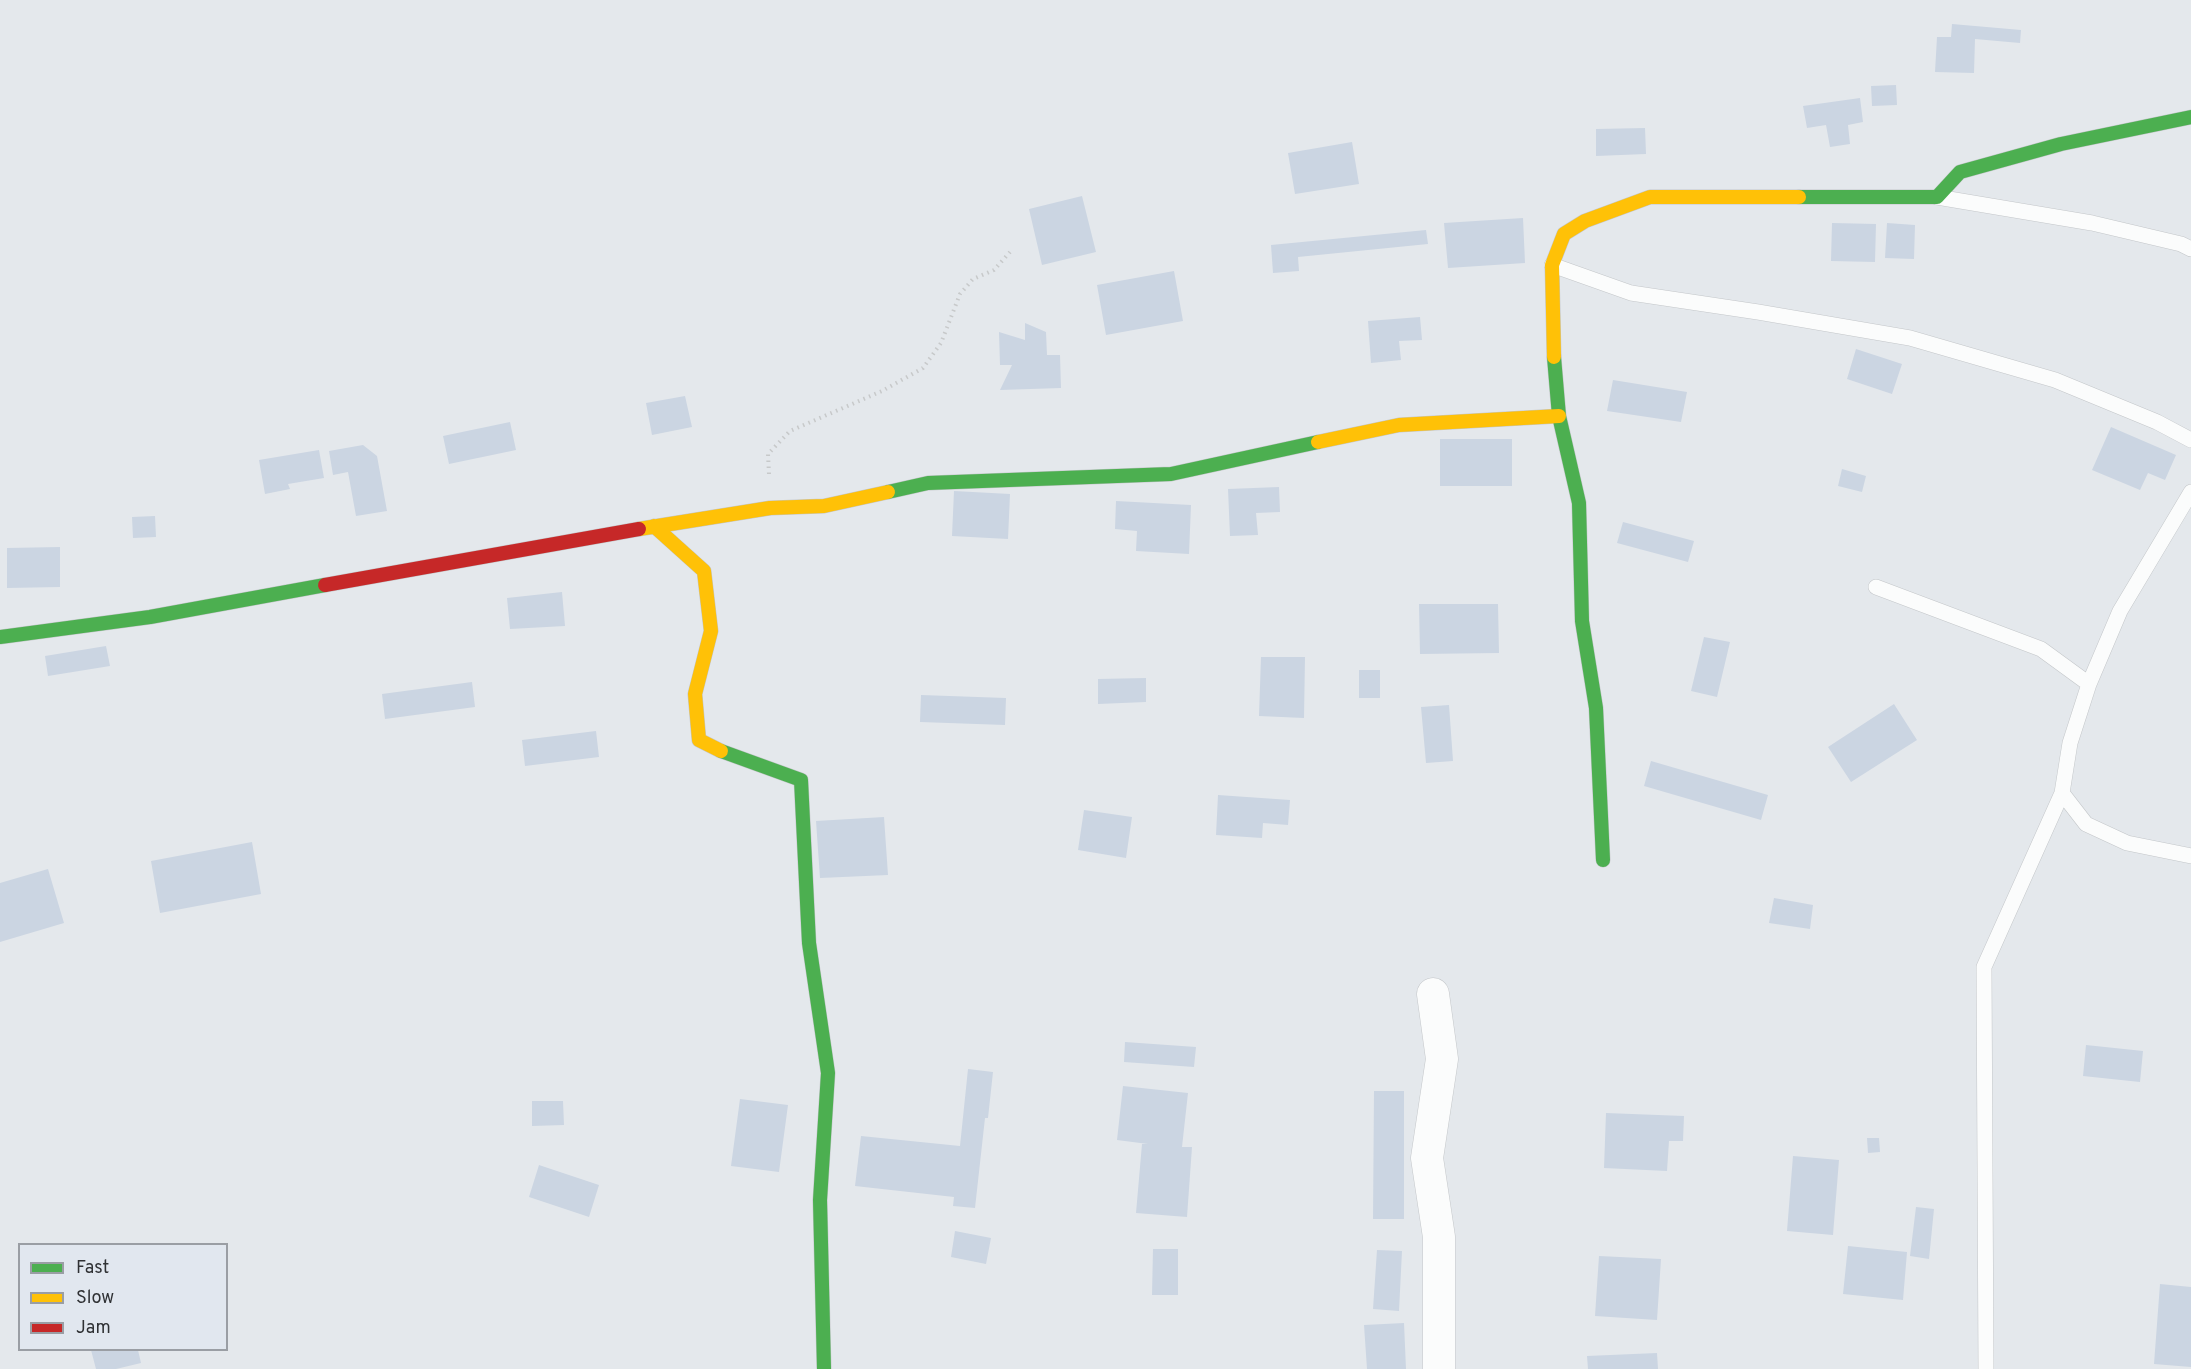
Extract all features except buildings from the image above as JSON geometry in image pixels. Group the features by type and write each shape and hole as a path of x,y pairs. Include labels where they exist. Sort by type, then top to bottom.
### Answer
{"street":[{"path":"1603,860 1596,708 1582,621 1579,503 1559,416 1552,332 1552,265 1564,234 1585,221 1650,197 1936,197 1960,172 2061,144 2191,117"},
{"path":"0,638 150,616 654,526 770,508 824,506 928,483 1171,474 1399,425 1559,416"},
{"path":"654,526 704,572 711,631 695,694 699,740 734,758 801,780 809,943 828,1073 820,1200 824,1369"},
{"path":"1433,994 1442,1059 1427,1158 1439,1237 1439,1369"}],"lane":[{"path":"1936,197 2092,223 2181,244 2191,249"},
{"path":"1552,265 1631,293 1910,338 2055,380 2157,422 2191,441"},
{"path":"1986,1369 1984,967 2062,792 2070,743 2089,684 2120,611 2191,492"},
{"path":"1876,587 2041,650 2089,684"},
{"path":"2062,792 2086,824 2127,843 2191,856"}],"path":[{"path":"777,482 768,473 768,454 790,431 882,391 923,368 940,343 960,294 973,279 994,270 1010,252"}],"traffic: fast":[{"path":"1799,197 1937,197 1960,172 2061,144 2191,117"},
{"path":"1554,357 1559,416 1579,503 1582,621 1596,708 1603,860"},
{"path":"888,492 928,483 1171,474 1318,442"},
{"path":"0,637 150,617 325,585"},
{"path":"721,751 801,780 809,943 828,1073 820,1200 824,1369"}],"traffic: slow":[{"path":"1554,357 1552,265 1564,234 1585,221 1650,197 1799,197"},
{"path":"1318,442 1399,425 1559,416"},
{"path":"639,529 770,508 824,506 888,492"},
{"path":"654,526 704,571 711,631 695,694 699,740 721,751"}],"traffic: jam":[{"path":"325,585 639,529"}]}
